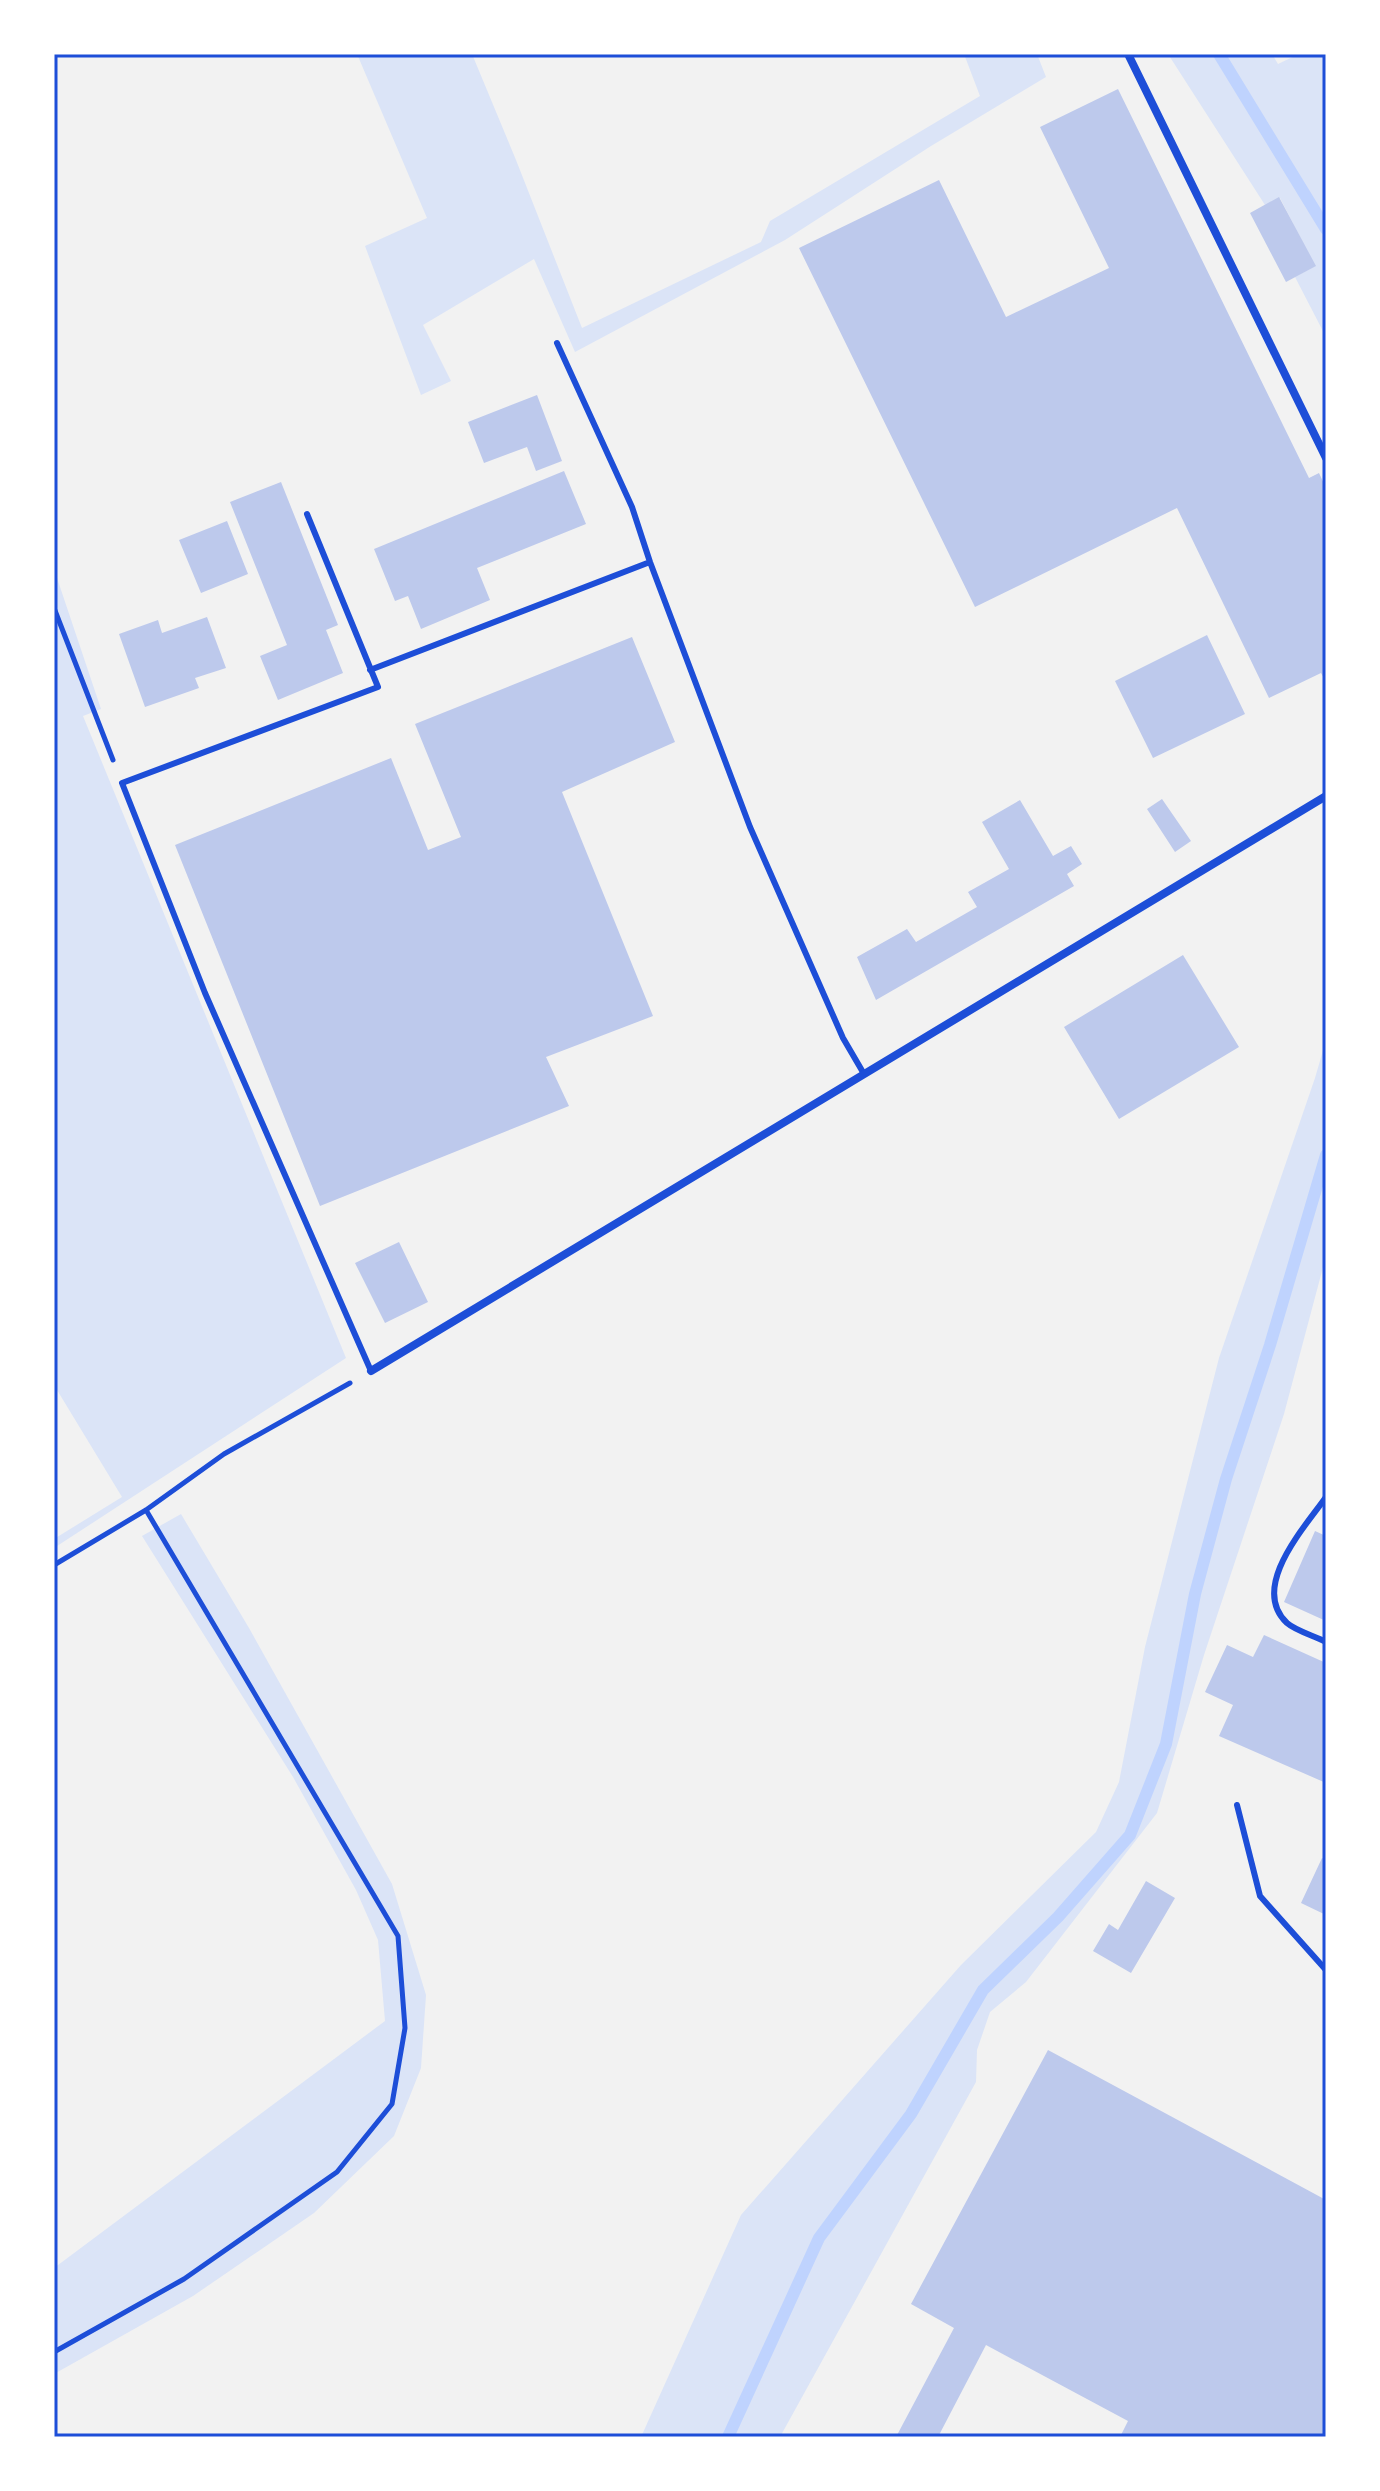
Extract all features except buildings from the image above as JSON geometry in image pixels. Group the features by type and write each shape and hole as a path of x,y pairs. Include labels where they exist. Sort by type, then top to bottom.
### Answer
{"street":[{"path":"1128,54 1326,458"},
{"path":"371,1371 1326,796"}],"lane":[{"path":"557,343 632,507 750,827 843,1038 864,1074"},
{"path":"307,514 378,687 122,783 205,993 371,1371"},
{"path":"370,670 650,562"},
{"path":"1326,1497 1279,1566 1274,1602 1287,1623 1326,1642"},
{"path":"1237,1805 1260,1896 1326,1970"}],"path":[{"path":"54,608 122,783"},
{"path":"54,1565 146,1510 224,1454 371,1371"},
{"path":"54,2352 184,2279 337,2172 392,2104 405,2028 398,1936 146,1510"}],"shaded area":[{"path":"357,54 472,54 582,328 761,242 770,221 980,96 964,54 1037,54 1046,77 785,240 575,352 534,259 423,325 451,381 421,395 365,246 427,218"},
{"path":"1168,54 1272,54 1278,64 1299,54 1326,54 1326,337 1295,277 1315,266 1280,198 1265,205"},
{"path":"54,569 101,709 83,716 346,1358 54,1548 54,1539 122,1497 54,1385"},
{"path":"1326,1040 1326,1256 1284,1414 1204,1655 1157,1813 1026,1982 990,2012 977,2050 976,2082 780,2437 641,2437 741,2215 961,1965 1096,1832 1119,1782 1145,1647 1219,1358"},
{"path":"181,1514 249,1628 392,1884 426,1995 421,2068 394,2136 314,2213 193,2296 54,2374 54,2268 385,2021 378,1940 356,1890 293,1777 142,1536"}],"waterway":[{"path":"1219,54 1326,229"},
{"path":"728,2437 819,2238 911,2114 983,1990 1058,1917 1130,1835 1166,1744 1195,1594 1226,1479 1270,1345 1326,1155"}]}
